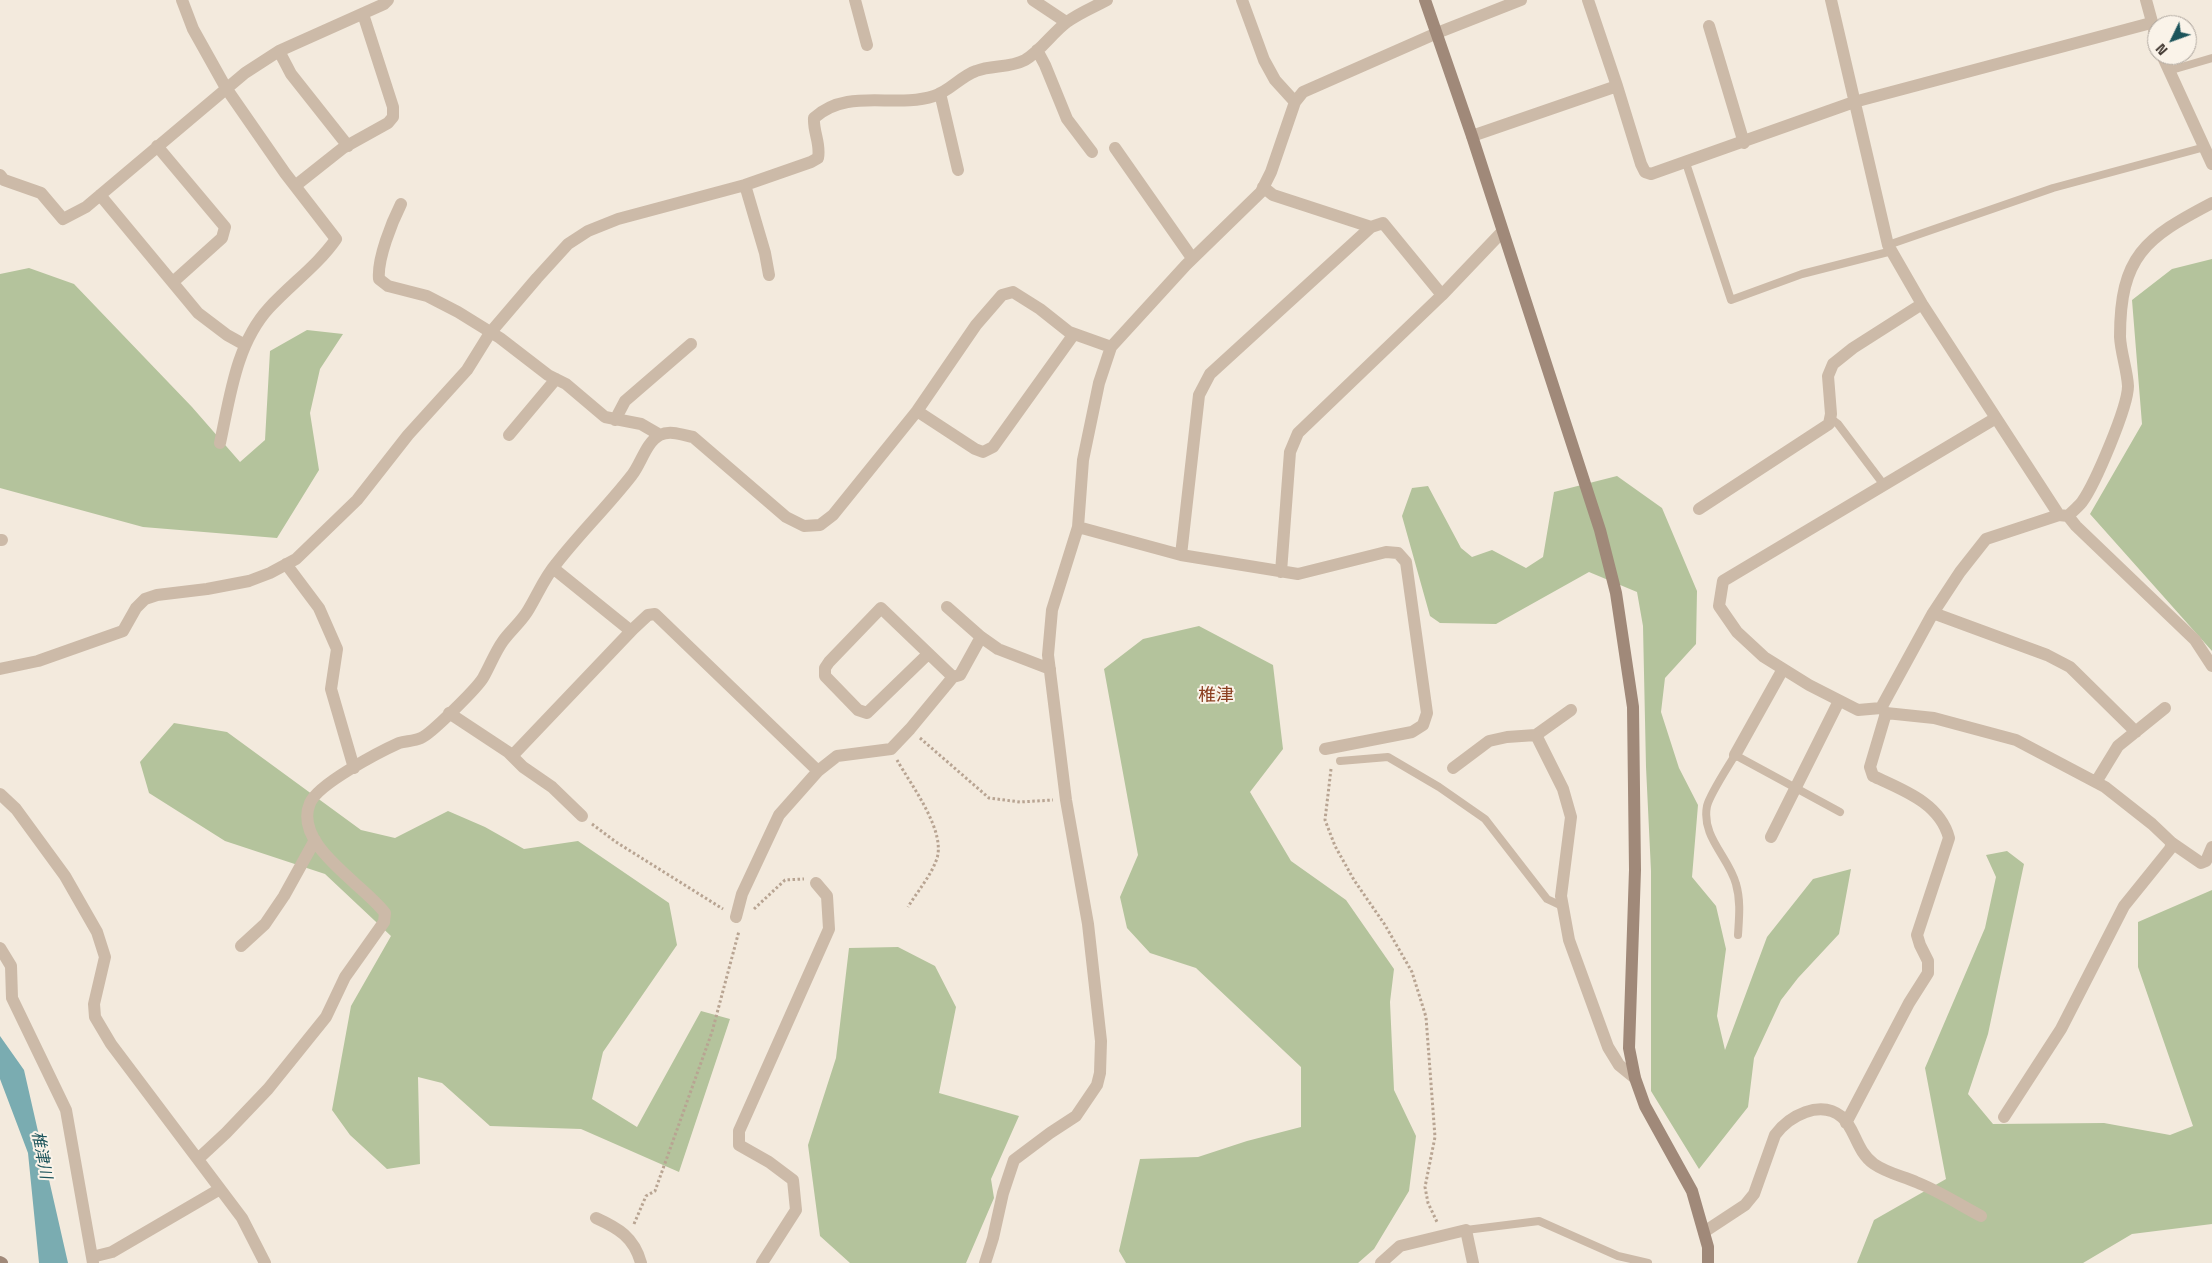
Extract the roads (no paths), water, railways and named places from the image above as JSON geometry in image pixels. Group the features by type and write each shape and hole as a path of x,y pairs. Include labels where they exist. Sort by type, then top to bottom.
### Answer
{"street":[{"path":"182,0 193,29 226,88 336,239 324,255 268,309 245,345 229,399 220,443"},
{"path":"0,175 4,180 41,193 63,219 86,207 245,73 280,51 363,14 384,4 388,0"},
{"path":"855,0 867,45"},
{"path":"1033,0 1066,22"},
{"path":"0,669 38,661 123,631 136,608 145,599 157,595 207,589 249,581 296,559 357,500 408,435 467,370 490,333 562,251 588,230 618,219 745,185 785,172 818,158 820,149 814,126 814,118 830,105 877,100 914,100 940,93 976,70 1011,65 1025,60 1066,22 1107,0"},
{"path":"1242,0 1264,60 1275,80 1295,102"},
{"path":"1425,0 1472,136 1600,530 1617,602 1633,707 1635,870 1629,1048 1635,1078 1645,1106 1692,1191 1708,1247 1708,1263"},
{"path":"985,1263 993,1238 1003,1193 1014,1160 1050,1132 1076,1116 1097,1085 1100,1073 1101,1041 1088,924 1066,800 1048,655 1052,610 1078,528 1083,460 1099,383 1110,348 1192,258 1263,187 1271,172 1295,102 1303,92 1437,33 1521,0"},
{"path":"1588,0 1632,141 1645,172 1651,174 1744,143 1854,102 2147,24"},
{"path":"1831,0 1890,248 1922,304 1996,418 2063,515 2195,640 2212,666"},
{"path":"2146,0 2149,15"},
{"path":"296,186 348,146 388,123 393,116 393,107 363,14"},
{"path":"1709,26 1744,143"},
{"path":"1037,50 1067,119 1092,152"},
{"path":"280,51 291,74 348,146"},
{"path":"2166,65 2212,164"},
{"path":"1472,136 1616,86"},
{"path":"940,93 958,170"},
{"path":"157,146 226,226 222,238 173,282"},
{"path":"1115,148 1192,258"},
{"path":"745,185 765,253 769,275"},
{"path":"1263,187 1273,195 1371,226"},
{"path":"100,195 198,313 227,335 245,345"},
{"path":"1846,1123 1909,1003 1928,973 1928,961 1917,934 1949,838 1946,826 1932,808 1908,793 1873,776 1870,767 1883,710 1932,613 1960,572 1986,539 2063,515 2081,504 2098,474 2128,394 2120,337 2126,282 2134,262 2141,251 2156,236 2180,220 2212,203"},
{"path":"401,204 395,216 378,270 379,279 388,286 427,296 458,312 566,384 605,417 641,424 660,435 676,433 693,438 786,517 804,526 820,525 833,516 917,411 976,324 1002,295 1013,292 1074,334 1110,348"},
{"path":"1181,555 1199,395 1210,374 1371,226 1383,223 1442,295"},
{"path":"1281,572 1290,452 1298,433 1442,295 1502,232"},
{"path":"1699,509 1829,424 1828,376 1833,364 1853,348 1922,304"},
{"path":"917,411 975,449 983,452 992,447 1074,334"},
{"path":"615,420 625,401 691,344"},
{"path":"509,435 556,379"},
{"path":"1996,418 1723,580 1719,606 1737,632 1764,657 1858,710 1883,710 1934,718 2016,740 2105,786 2152,824 2172,843 2201,863 2206,861 2212,847"},
{"path":"198,1158 226,1133 268,1089 326,1017 344,977 384,922 384,913 376,901 324,855 315,840 308,819 309,804 319,790 354,768 400,743 422,738 482,680 503,642 526,614 553,568 612,501 660,435"},
{"path":"1078,528 1181,555 1298,574 1386,552 1398,553 1406,562 1427,713 1423,725 1412,732 1326,750"},
{"path":"286,564 319,608 337,649 331,688 354,768"},
{"path":"553,568 632,631"},
{"path":"947,607 981,637 998,649 1050,669"},
{"path":"928,654 867,713 858,710 825,676 825,668 829,662 881,608 953,677"},
{"path":"1932,613 2047,655 2070,667 2136,732"},
{"path":"512,756 648,615 655,614 818,772"},
{"path":"738,919 742,894 779,815 818,772 837,756 891,749 953,677 960,675 981,637"},
{"path":"1735,755 1783,669"},
{"path":"1772,837 1839,700"},
{"path":"2096,782 2118,746 2165,708"},
{"path":"1453,768 1489,741 1507,736 1536,735 1571,710"},
{"path":"449,713 512,756 523,767 552,787 582,816"},
{"path":"1536,735 1563,790 1571,817 1561,896 1569,940 1608,1047 1619,1065 1635,1078"},
{"path":"0,794 16,809 60,869 97,932 106,957 94,1004 95,1017 112,1044 242,1218 265,1263"},
{"path":"241,946 265,924 284,896 315,840"},
{"path":"2004,1117 2061,1029 2124,906 2170,849 2172,843"},
{"path":"762,1263 796,1210 793,1180 769,1162 739,1145 738,1131 829,929 827,896 816,883"},
{"path":"0,948 11,966 12,998 66,1110 93,1260 112,1252 220,1189"},
{"path":"1704,1232 1745,1205 1754,1194 1775,1135 1780,1128 1798,1114 1812,1109 1841,1116 1858,1147 1873,1163 1895,1176 1917,1182 1982,1216"},
{"path":"596,1218 620,1229 640,1263"},
{"path":"1381,1263 1400,1246 1466,1230 1473,1263"}],"lane":[{"path":"2168,71 2212,58"},
{"path":"1686,163 1730,300 1802,274 1890,248 2053,188 2205,147"},
{"path":"1830,418 1838,424 1884,485"},
{"path":"1738,935 1740,903 1736,884 1714,843 1707,821 1708,805 1735,755 1840,812"},
{"path":"1340,761 1388,756 1439,787 1485,820 1547,899 1564,907"},
{"path":"1466,1230 1538,1221 1618,1256 1648,1263"}],"water":[{"name":"椎津川","path":"0,1036 24,1070 68,1263 39,1263 28,1153 0,1079"}],"district":[{"name":"椎津","path":"1216,696"}]}
